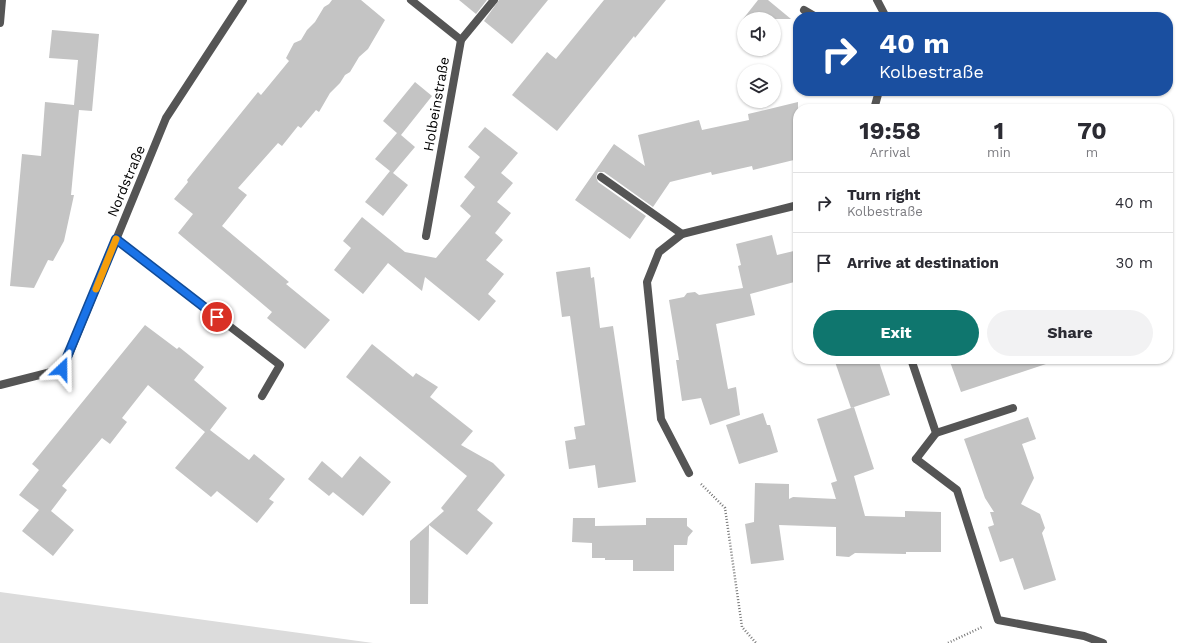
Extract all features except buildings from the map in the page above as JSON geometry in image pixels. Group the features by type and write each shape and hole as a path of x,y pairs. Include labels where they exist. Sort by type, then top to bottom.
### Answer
{"street":[{"path":"0,23 2,0"},
{"name":"Nordstraße","path":"0,385 62,369 166,118 243,0"},
{"name":"Holbeinstraße","path":"411,0 461,40 426,236"},
{"path":"461,40 494,0"},
{"path":"877,0 883,12"},
{"path":"601,177 682,234"},
{"path":"688,473 661,418 647,282 659,252 682,234 793,206"},
{"path":"116,239 280,365 262,396"},
{"path":"913,364 936,433"},
{"path":"1013,408 936,433 916,459 957,490 998,620 1102,643"}],"path":[{"path":"688,473 725,508 742,627 756,643"},
{"path":"948,643 998,620"}],"shaded area":[{"path":"0,592 373,643 0,643"}],"slow traffic":[{"path":"96,289 116,239"}],"route":[{"path":"62,369 116,239 217,317"}]}
